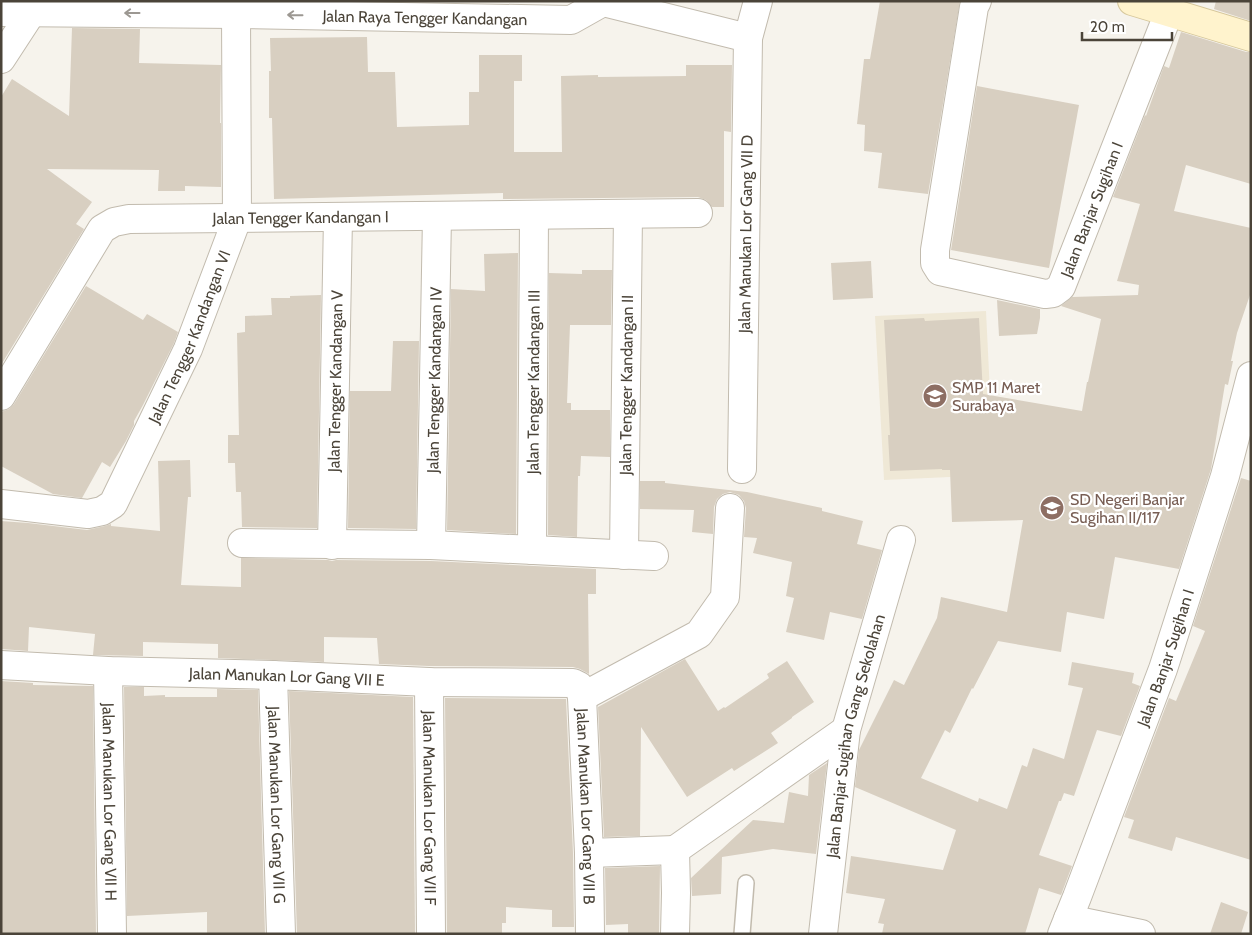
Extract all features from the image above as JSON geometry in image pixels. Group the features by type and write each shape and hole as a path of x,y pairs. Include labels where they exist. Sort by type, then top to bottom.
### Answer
{"main road":[{"path":"1132,1 1251,37"}],"street":[{"name":"Jalan Manukan Lor Gang VII D","path":"742,469 748,38 758,1"},
{"name":"Jalan Banjar Sugihan I","path":"976,1 935,250 935,263 940,271 1044,294 1053,293 1060,287 1169,12"},
{"name":"Jalan Raya Tengger Kandangan","path":"1,12 236,14 350,9 571,20 602,2 748,38"},
{"path":"1,59 31,12"},
{"name":"Jalan Tengger Kandangan VI","path":"1,504 88,514 102,511 113,504 188,349 237,218 236,14"},
{"name":"Jalan Tengger Kandangan I","path":"1,396 102,229 114,222 129,220 237,218 698,213"},
{"name":"Jalan Tengger Kandangan II","path":"624,555 628,214"},
{"name":"Jalan Tengger Kandangan III","path":"532,550 534,215"},
{"name":"Jalan Tengger Kandangan IV","path":"431,545 437,216"},
{"name":"Jalan Tengger Kandangan V","path":"332,545 338,217"},
{"name":"Jalan Banjar Sugihan I","path":"1065,927 1163,669 1225,476 1251,376"},
{"path":"578,690 699,634 725,597 730,508"},
{"name":"Jalan Banjar Sugihan Gang Sekolahan","path":"823,934 846,730 901,540"},
{"path":"242,543 431,545 654,556"},
{"name":"Jalan Manukan Lor Gang VII E","path":"1,665 108,671 273,675 578,690"},
{"name":"Jalan Manukan Lor Gang VII H","path":"108,671 112,934"},
{"name":"Jalan Manukan Lor Gang VII G","path":"273,675 281,934"},
{"name":"Jalan Manukan Lor Gang VII F","path":"429,682 431,934"},
{"name":"Jalan Manukan Lor Gang VII B","path":"578,690 589,853 590,934"},
{"path":"589,853 675,850 846,730"},
{"path":"675,850 675,934"},
{"path":"1065,927 1141,934"}],"lane":[{"path":"742,934 746,883"}],"shaded area":[{"name":"SMP 11 Maret Surabaya","path":"986,311 994,475 884,480 875,316"}],"building":[{"path":"880,1 960,1 928,194 878,188 882,153 864,151 865,125 857,124 864,59 870,59"},
{"path":"1216,1 1251,1 1251,21 1214,9"},
{"path":"72,28 140,29 139,63 221,65 221,187 185,186 185,191 158,191 159,170 47,169 92,202 76,224 84,229 1,365 1,97 12,79 69,116"},
{"path":"1181,32 1251,52 1251,184 1186,165 1174,211 1251,228 1251,292 1237,333 1228,385 1225,384 1211,469 1179,569 1115,557 1104,619 1067,612 1061,652 998,641 950,733 945,730 921,778 978,802 979,798 1007,809 1022,765 1027,767 1033,748 1064,759 1083,688 1068,685 1072,662 1134,673 1132,683 1140,686 1121,736 1097,730 1074,796 1064,793 1061,801 1059,801 1039,855 1072,866 1061,895 1039,888 1025,934 882,934 884,924 878,923 885,899 846,893 851,856 943,870 956,830 855,787 859,750 894,680 904,685 937,618 941,597 1007,612 1023,520 952,522 950,470 890,471 884,320 924,318 925,321 979,318 983,394 1082,411 1101,319 1061,306 1072,297 1138,295 1139,285 1117,281 1140,204 1113,197 1164,66 1169,68"},
{"path":"367,37 368,72 395,72 397,127 469,125 469,92 479,92 479,55 522,55 522,81 514,81 514,152 562,152 561,76 686,76 686,65 732,65 731,132 724,131 724,207 712,207 706,200 698,197 503,199 503,193 274,199 272,118 269,118 270,38"},
{"path":"977,86 1079,105 1049,268 951,250"},
{"path":"518,253 516,534 447,530 451,289 485,291 484,254"},
{"path":"871,261 873,298 833,300 831,263"},
{"path":"582,270 612,270 611,325 570,325 567,403 571,403 571,410 610,410 610,457 581,456 580,476 578,476 577,537 548,535 549,273 582,274"},
{"path":"86,286 143,320 147,314 178,332 126,441 110,467 102,462 82,498 53,494 1,466 1,412 9,409 14,404"},
{"path":"321,295 317,528 242,527 241,492 236,492 235,463 228,463 228,435 239,435 237,333 245,332 245,316 272,315 271,298"},
{"path":"997,300 1040,309 1037,334 999,336"},
{"path":"393,341 419,341 416,529 348,528 350,391 391,391"},
{"path":"190,460 191,497 188,497 181,585 241,587 241,558 332,561 431,561 596,569 596,594 588,594 589,674 573,667 379,664 377,638 324,637 324,662 218,658 218,644 143,642 143,656 93,655 95,634 29,627 28,651 1,649 1,521 87,530 111,524 111,526 160,531 158,461"},
{"path":"1241,478 1251,481 1251,860 1176,837 1172,851 1128,838 1134,820 1124,817 1169,698 1176,701 1205,631 1193,626"},
{"path":"640,481 665,481 665,483 747,492 822,508 822,511 863,521 857,544 882,550 862,619 830,612 824,640 786,632 794,598 786,596 792,562 753,553 757,538 744,537 746,508 744,501 739,495 730,492 723,494 717,499 714,507 713,534 692,532 694,510 640,509"},
{"path":"685,659 718,711 769,678 767,674 787,661 814,702 771,733 778,743 734,771 732,768 687,797 641,727 640,836 604,837 598,707"},
{"path":"1,681 33,683 33,685 93,686 96,934 1,934"},
{"path":"124,687 144,687 144,696 165,695 165,697 217,697 217,689 258,690 265,934 207,934 207,912 127,916"},
{"path":"289,691 413,697 415,934 297,934"},
{"path":"445,698 566,699 573,853 574,927 552,927 552,910 506,907 506,923 502,923 502,934 447,934"},
{"path":"827,763 816,854 773,849 722,857 721,894 692,896 691,878 753,820 784,823 789,792 808,796 809,775"},
{"path":"660,866 659,934 628,934 628,924 606,925 605,868"},
{"path":"1221,902 1248,912 1241,934 1210,934"}],"place":[{"name":"SMP 11 Maret Surabaya","path":"935,396"},
{"name":"SD Negeri Banjar Sugihan II/117","path":"1052,508"}]}
